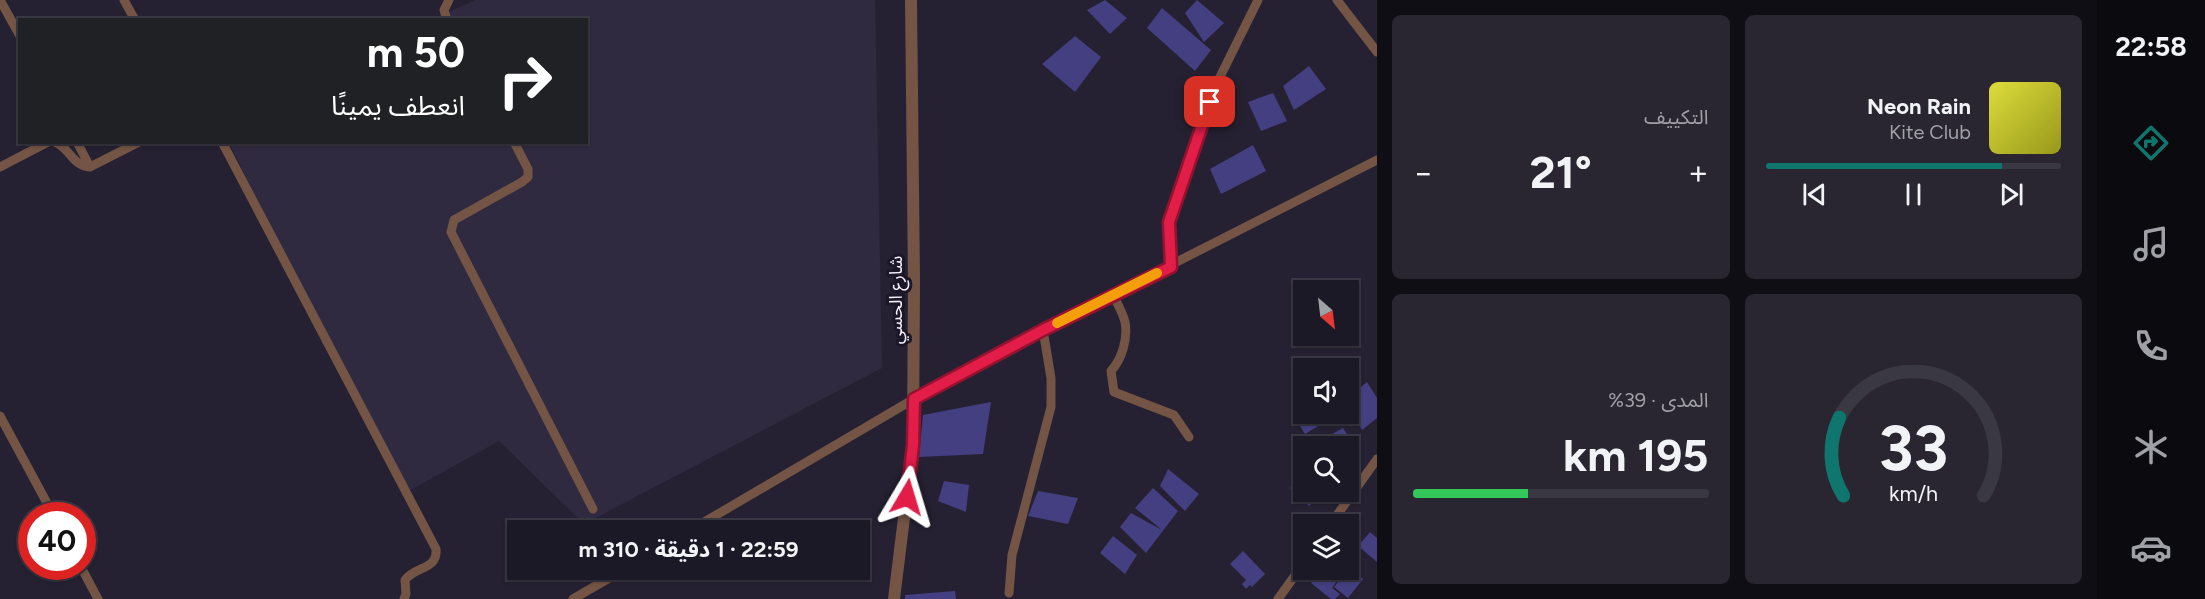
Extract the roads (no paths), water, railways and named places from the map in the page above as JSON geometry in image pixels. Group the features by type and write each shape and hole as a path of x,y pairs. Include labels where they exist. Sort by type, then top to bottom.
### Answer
{"street":[{"path":"0,0 18,32"},
{"path":"124,0 134,18"},
{"path":"446,18 444,10 449,0"},
{"name":"شارع الحسي","path":"894,599 912,456 914,399 911,0"},
{"path":"1171,267 1169,222 1176,197 1217,83 1258,0"},
{"path":"1337,0 1377,52"},
{"path":"0,167 44,144"},
{"path":"60,144 76,163 90,167 135,144"},
{"path":"78,144 90,167"},
{"path":"223,144 436,549 436,557 432,564 413,572 405,580 404,599"},
{"path":"515,144 528,169 528,177 454,220 451,232 593,509"},
{"path":"708,520 914,399 1043,330 1171,267 1377,160"},
{"path":"1113,295 1125,322 1125,340 1120,362 1111,371 1114,392 1174,415 1189,437"},
{"path":"1009,593 1012,555 1051,406 1051,378 1043,330"},
{"path":"0,416 46,502"},
{"path":"1338,514 1377,459"},
{"path":"1278,599 1293,578"},
{"path":"88,580 98,599"},
{"path":"573,599 606,580"}]}
